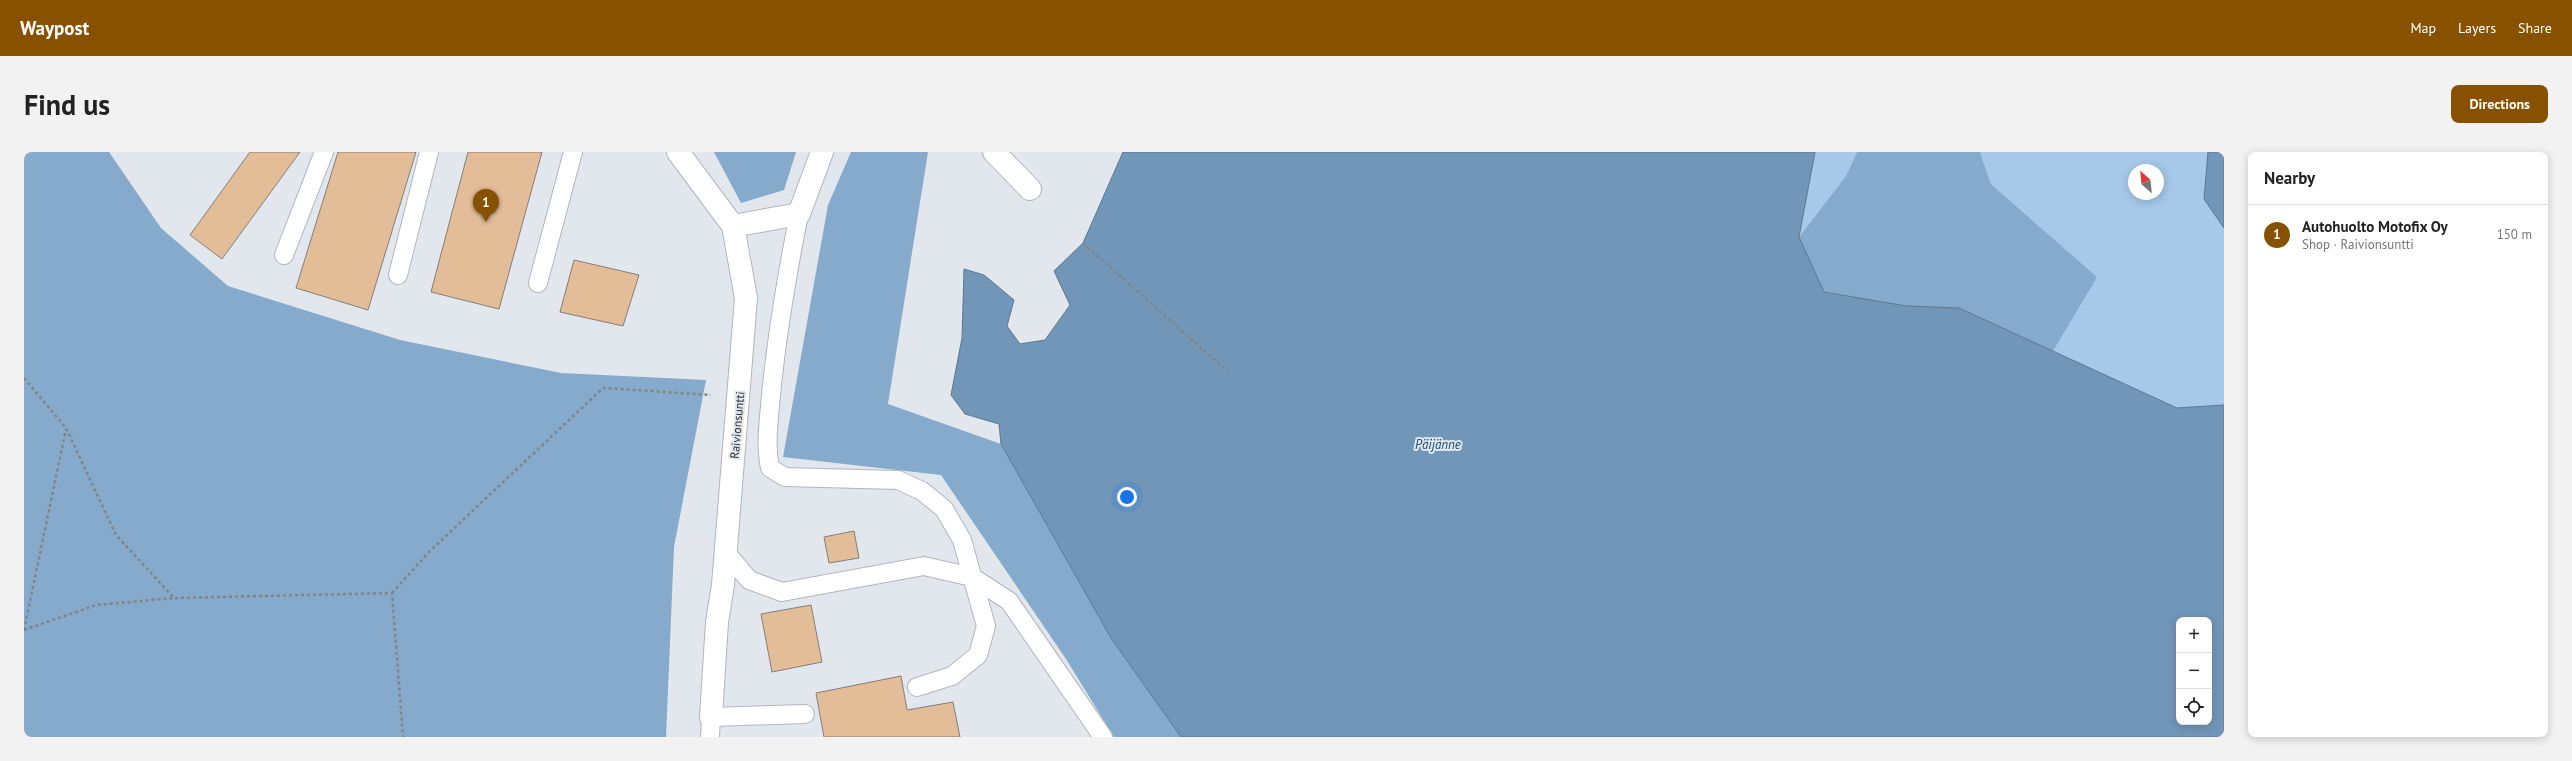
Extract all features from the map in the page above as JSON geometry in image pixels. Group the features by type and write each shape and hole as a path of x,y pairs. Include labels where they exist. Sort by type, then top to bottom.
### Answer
{"street":[{"name":"Raivionsuntti","path":"678,152 733,226 746,298 739,396 717,622 711,727"},
{"path":"733,226 799,214 822,152"},
{"path":"994,152 1030,189"}],"lane":[{"path":"284,255 324,152"},
{"path":"398,276 429,152"},
{"path":"538,283 573,152"},
{"path":"799,214 784,287 775,350 766,451 770,468 785,477 898,480 922,491 944,509 962,540 986,626 978,655 952,676 917,687"},
{"path":"725,551 749,580 782,592 924,566 972,577 1009,601 1103,737"},
{"path":"711,727 805,714"}],"path":[{"path":"1083,243 1228,372"},
{"path":"24,378 66,428 116,535 174,598"},
{"path":"403,737 392,593 430,551 603,388 690,395 739,396"},
{"path":"24,630 66,428"},
{"path":"24,630 96,605 174,598 392,593"}],"shaded area":[{"path":"24,152 109,152 161,228 228,286 400,340 561,373 706,380 674,547 666,737 24,737"},
{"path":"714,152 796,152 784,190 741,203"},
{"path":"851,152 928,152 888,404 1001,444 1111,638 1181,737 1114,737 1066,659 941,475 783,457 828,205"},
{"path":"1294,152 1857,152 1846,176 1799,237 2097,277 1991,184 1980,152 2224,152 2224,679 2212,632 2212,617 2176,617 2176,618"},
{"path":"1857,152 1980,152 1991,184 2097,277 2053,351 1959,308 1906,306 1824,292 1799,237 1846,176"}],"water":[{"name":"Päijänne","path":"1123,152 1815,152 1799,237 1824,292 1906,306 1959,308 2177,408 2224,405 2224,737 1181,737 1111,638 1001,444 999,424 965,414 951,395 962,338 964,269 984,275 1014,300 1007,326 1020,344 1045,340 1070,305 1054,271 1083,243"},
{"path":"2208,152 2224,152 2224,228 2204,199"}],"building":[{"path":"250,152 300,152 222,259 190,235"},
{"path":"338,152 416,152 368,310 296,288"},
{"path":"468,152 542,152 499,309 431,292"},
{"path":"574,260 639,275 623,326 560,312"},
{"path":"854,531 859,558 829,563 824,537"},
{"path":"811,605 822,662 772,672 761,614"},
{"path":"901,676 907,710 953,702 960,737 824,737 816,693"}],"place":[{"name":"Autohuolto Motofix Oy","path":"486,222"}]}
